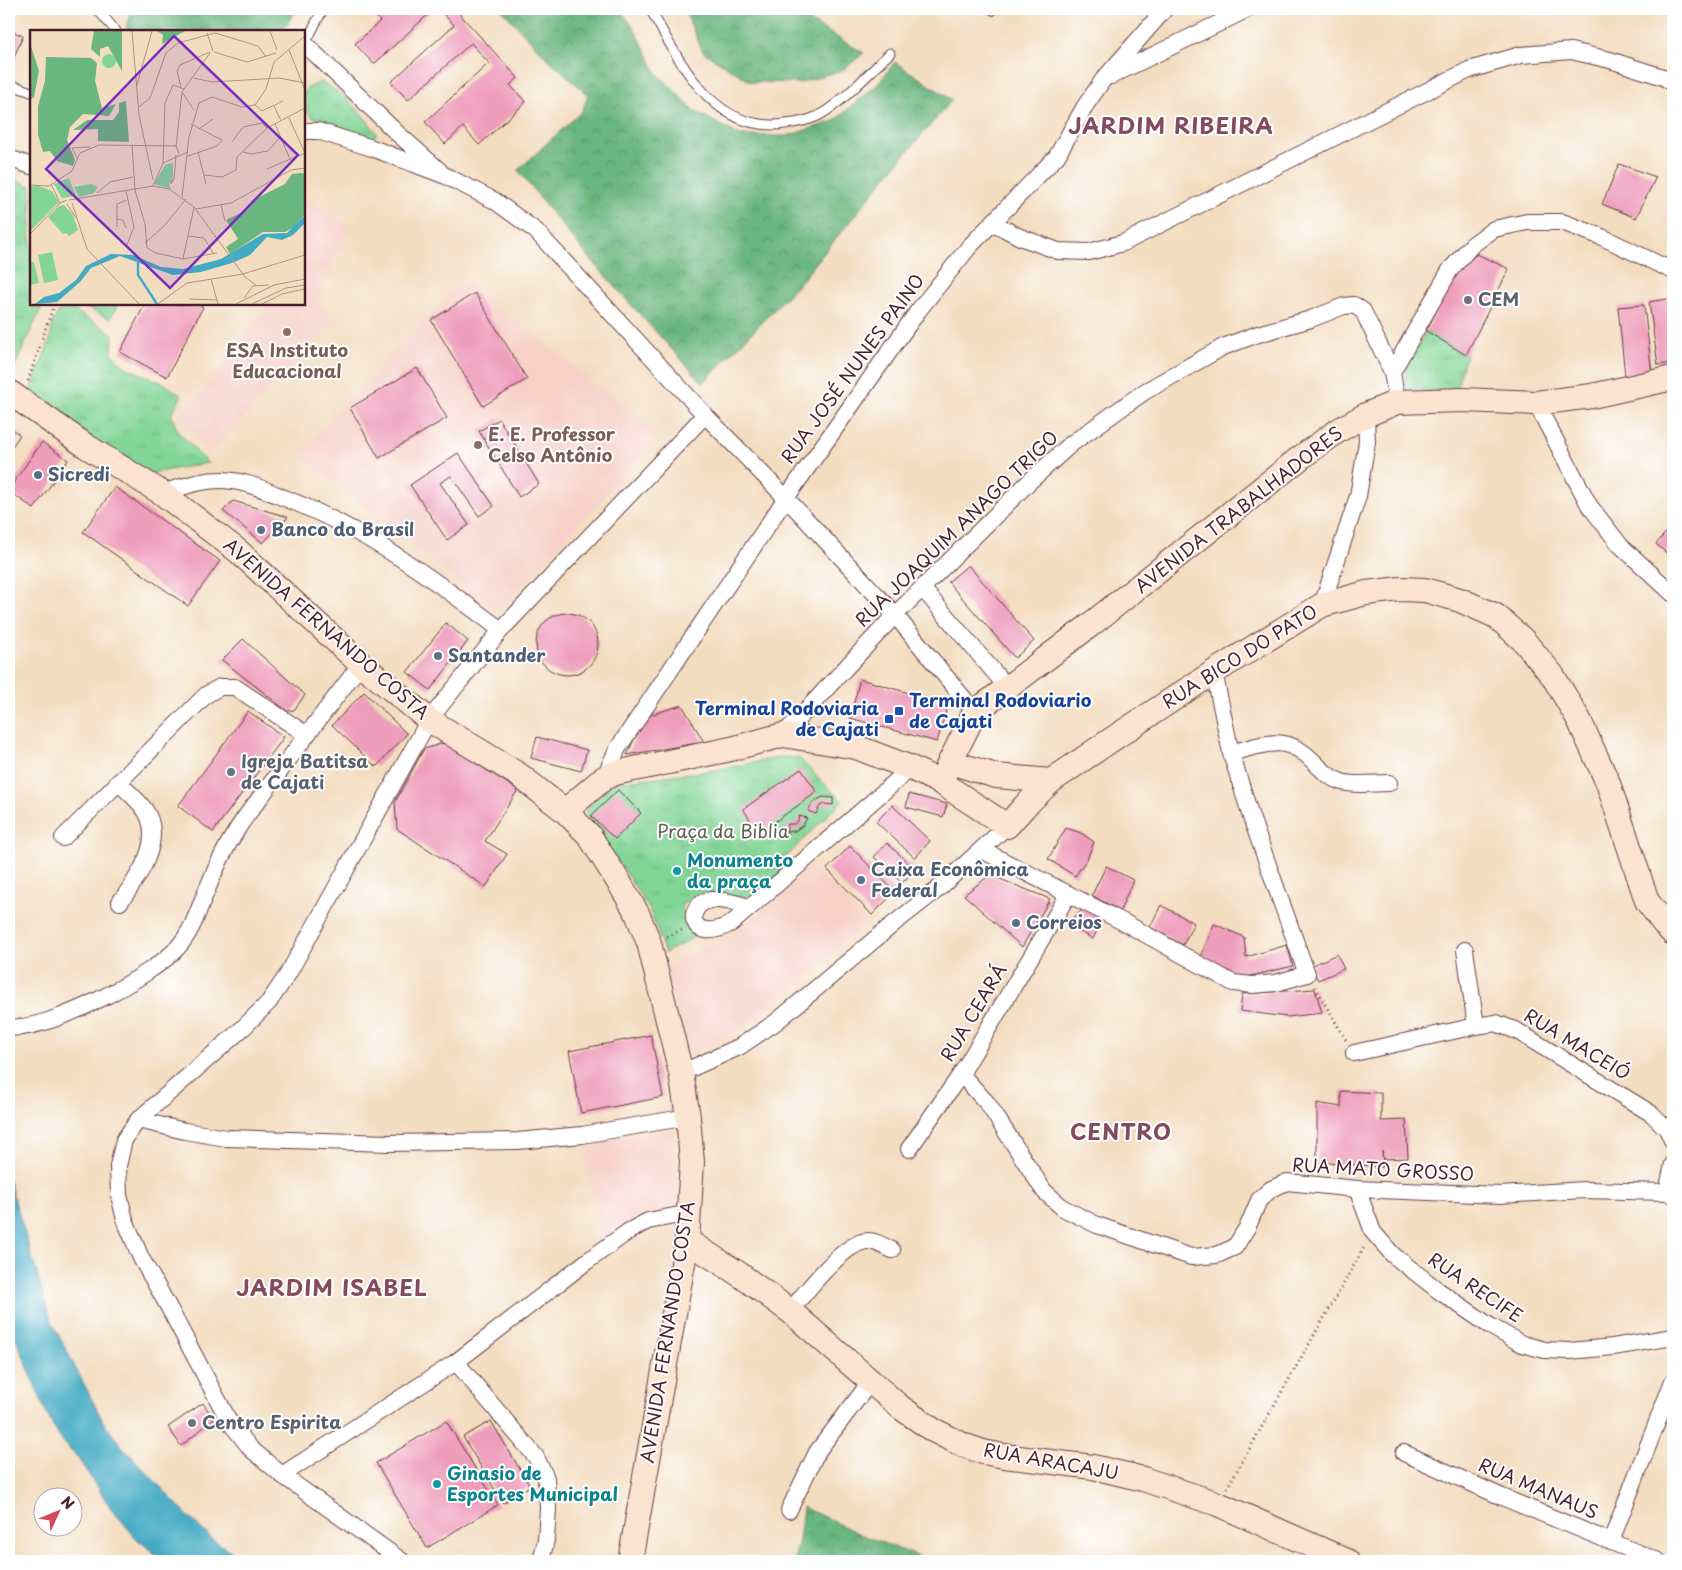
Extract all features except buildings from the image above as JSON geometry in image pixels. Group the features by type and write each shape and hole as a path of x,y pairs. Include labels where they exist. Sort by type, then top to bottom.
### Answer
{"street":[{"name":"RUA JOSÉ NUNES PAINO","path":"604,778 618,748 786,498 942,279 969,247 1057,156 1103,80 1165,9"},
{"path":"1103,80 1248,9"},
{"path":"305,47 446,176"},
{"path":"993,224 1058,252 1089,252 1123,243 1469,70 1521,55 1571,51 1610,60 1673,83"},
{"path":"305,132 318,131 372,148 446,176 494,201 536,231 705,415 786,498 895,616 975,712"},
{"path":"9,158 30,166"},
{"path":"1392,372 1450,270 1472,245 1494,229 1527,222 1562,222 1602,237 1673,271"},
{"name":"RUA JOAQUIM ANAGO TRIGO","path":"783,735 922,588 1029,482 1071,444 1144,392 1222,347 1258,334 1311,319 1344,306 1354,305 1363,311 1392,372 1397,402"},
{"name":"AVENIDA TRABALHADORES","path":"945,772 975,712 1090,626 1300,458 1339,430 1366,415 1397,402 1462,400 1536,403 1592,396 1673,378"},
{"name":"AVENIDA FERNANDO COSTA","path":"15,396 86,446 162,493 238,551 361,664 428,720 519,775 565,810 589,835 636,913 649,943 681,1073 688,1116 692,1162 687,1241 630,1561"},
{"path":"1536,403 1589,505 1620,545 1673,594"},
{"path":"402,1561 282,1475 251,1449 229,1421 141,1258 124,1220 119,1195 118,1166 124,1140 138,1120 243,1028 269,1002 288,974 428,720 501,630 705,415"},
{"path":"1322,605 1358,496 1367,442 1366,415"},
{"path":"162,493 196,482 232,480 267,491 318,511 366,536 420,569 501,630"},
{"path":"922,588 1007,687"},
{"name":"RUA BICO DO PATO","path":"1007,826 1051,782 1214,672 1322,605 1366,593 1400,588 1425,590 1460,600 1496,616 1524,641 1553,676 1579,720 1608,783 1647,901 1673,933"},
{"path":"9,1027 17,1028 35,1025 92,1003 133,982 162,962 179,946 191,929 218,862 239,826 361,664"},
{"path":"982,850 1127,924 1233,983 1253,985 1276,983 1307,974 1252,820 1231,753 1214,672"},
{"path":"63,838 206,695 220,687 235,687 307,735"},
{"path":"565,810 604,778 626,770 731,749 783,735 856,747 911,768 1051,782"},
{"path":"1231,753 1268,744 1287,743 1304,751 1332,778 1344,783 1389,782"},
{"path":"749,907 729,901 709,900 696,909 694,916 697,925 702,930 711,931 722,928 741,915 783,880 911,768"},
{"path":"681,1073 739,1046 776,1022 937,890 1007,826 945,772"},
{"path":"118,782 145,811 153,827 151,844 144,861 136,879 120,902"},
{"name":"RUA CEARÁ","path":"909,1149 961,1074 1068,895"},
{"path":"1465,950 1476,1026"},
{"name":"RUA MACEIÓ","path":"1354,1053 1476,1026 1496,1024 1517,1030 1652,1114 1668,1129 1673,1142"},
{"name":"RUA MATO GROSSO","path":"961,1074 988,1104 1044,1191 1062,1208 1097,1225 1191,1257 1217,1255 1234,1247 1248,1226 1259,1200 1271,1189 1287,1182 1357,1189 1500,1196 1584,1190 1670,1193"},
{"path":"138,1120 184,1131 226,1138 389,1143 518,1141 582,1135 688,1116"},
{"path":"1670,1193 1673,1164"},
{"name":"RUA RECIFE","path":"1357,1189 1373,1232 1393,1255 1439,1291 1490,1326 1522,1344 1545,1350 1569,1350 1612,1347 1673,1337"},
{"path":"282,1475 456,1362 629,1231 648,1221 690,1213"},
{"path":"790,1311 830,1265 858,1243 869,1240 892,1250"},
{"name":"RUA ARACAJU","path":"687,1241 739,1274 790,1311 916,1419 947,1439 983,1452 1102,1469 1143,1479 1218,1504 1347,1561"},
{"path":"456,1362 536,1457 546,1478 548,1508 546,1540 541,1561"},
{"path":"789,1510 816,1452 871,1381"},
{"path":"1611,1541 1673,1381"},
{"name":"RUA MANAUS","path":"1404,1453 1502,1497 1658,1561"}],"lane":[{"path":"97,9 115,30"},
{"path":"305,44 323,9"},
{"path":"650,9 694,82 713,102 730,115 751,124 773,126 798,123 818,115 856,86 890,53"},
{"path":"9,84 30,92"}],"path":[{"path":"15,396 54,305"},
{"path":"649,943 697,925"},
{"path":"1307,974 1354,1053"},
{"path":"1218,1504 1373,1232"}],"shaded area":[{"name":"ESA Instituto Educacional","path":"305,197 350,225 316,302 335,320 209,455 179,418 268,309 262,305 305,305"},
{"path":"1673,198 1673,228 1661,222"},
{"name":"E. E. Professor Celso Antônio","path":"469,284 655,430 656,440 503,607 493,610 304,458 301,450 456,287"},
{"path":"812,865 867,921 759,1018 691,1055 664,968 697,949 730,937"},
{"path":"673,1129 679,1212 642,1214 603,1244 583,1144"}],"green space":[{"path":"133,9 296,9 284,30 128,30 126,27"},
{"path":"501,9 619,9 633,26 657,73 693,110 741,136 787,136 834,121 878,84 895,62 952,100 885,178 799,284 703,383 631,305 518,170 582,111 588,95 545,56"},
{"path":"684,9 789,9 864,53 843,70 799,83 751,82 703,52"},
{"path":"321,82 329,86 359,111 377,134 371,140 336,124 312,117 305,109 305,93 307,88"},
{"path":"9,177 30,186 30,305 43,305 11,375 9,374"},
{"path":"63,305 66,305 113,334 112,354 125,367 165,384 182,396 171,414 178,432 208,463 147,474 28,397 50,340 53,321"},
{"path":"82,305 117,305 110,319"},
{"path":"1426,331 1466,355 1455,393 1404,388 1406,370"},
{"name":"Praça da Biblia","path":"783,757 799,758 842,801 776,867 783,872 745,901 703,893 681,905 694,937 665,953 649,908 585,812 594,800 615,782 709,771"},
{"path":"803,1507 860,1534 930,1561 794,1561"}],"water":[{"path":"9,1181 51,1320 104,1423 120,1444 188,1516 212,1539 246,1561 163,1561 136,1538 113,1511 79,1460 60,1438 47,1415 9,1320"}],"place":[{"name":"CEM","path":"1468,300"},
{"name":"ESA Instituto Educacional","path":"287,332"},
{"name":"E. E. Professor Celso Antônio","path":"478,445"},
{"name":"Sicredi","path":"38,475"},
{"name":"Banco do Brasil","path":"261,530"},
{"name":"Santander","path":"438,656"},
{"name":"Terminal Rodoviario de Cajati","path":"899,711"},
{"name":"Terminal Rodoviaria de Cajati","path":"889,719"},
{"name":"Igreja Batitsa de Cajati","path":"231,772"},
{"name":"Monumento da praça","path":"677,871"},
{"name":"Caixa Econômica Federal","path":"861,880"},
{"name":"Correios","path":"1016,923"},
{"name":"Centro Espirita","path":"192,1423"},
{"name":"Ginasio de Esportes Municipal","path":"437,1484"}],"district":[{"name":"JARDIM RIBEIRA","path":"1171,126"},
{"name":"CENTRO","path":"1121,1132"},
{"name":"JARDIM ISABEL","path":"332,1288"}]}
